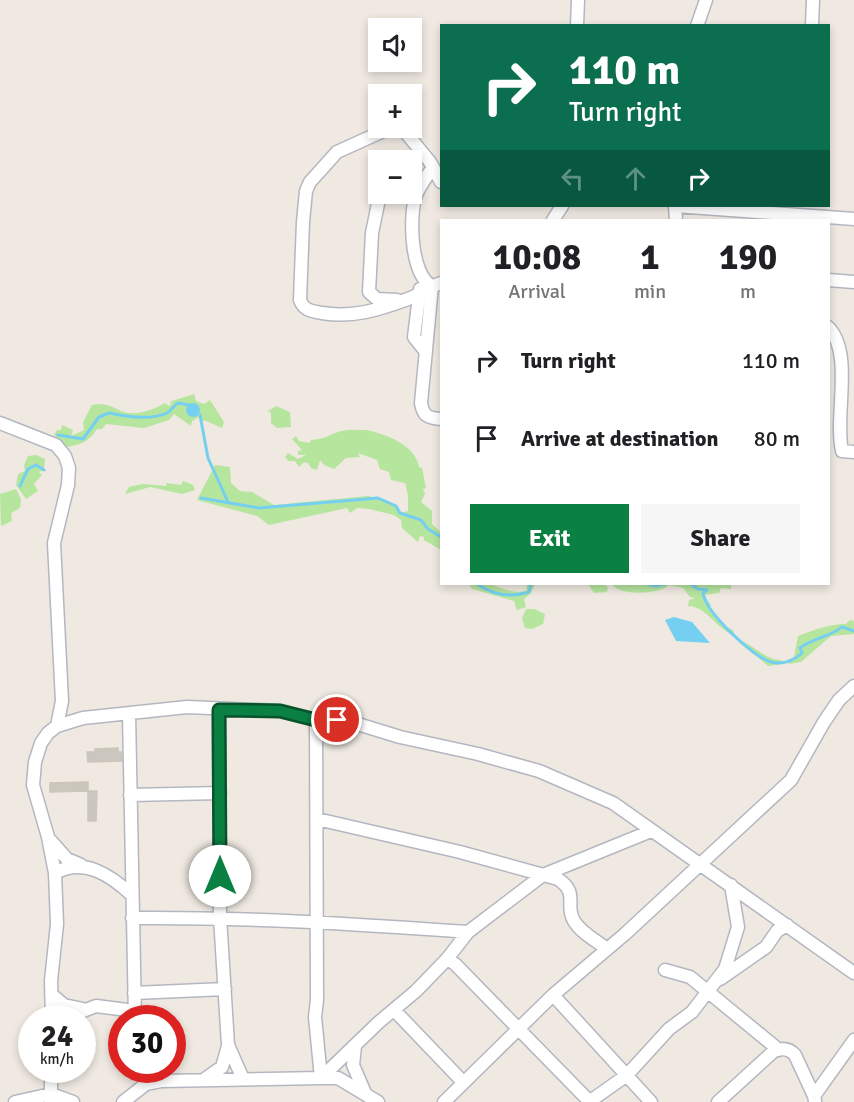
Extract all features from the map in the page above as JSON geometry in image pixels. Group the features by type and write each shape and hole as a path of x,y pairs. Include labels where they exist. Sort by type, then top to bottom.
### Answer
{"street":[{"path":"577,24 578,0"},
{"path":"698,24 706,0"},
{"path":"812,24 813,0"},
{"path":"368,138 337,152 310,182 306,191 300,300 302,306 310,311 346,316 373,311 437,284"},
{"path":"409,138 430,171 440,181"},
{"path":"422,177 430,171"},
{"path":"426,352 414,337 420,275 416,264 414,238 416,195 430,171"},
{"path":"378,204 372,233 369,292 376,298 401,301"},
{"path":"553,219 563,207"},
{"path":"692,207 854,219"},
{"path":"420,275 437,284"},
{"path":"830,280 854,282"},
{"path":"437,284 426,352 421,403 423,412 428,417 440,419"},
{"path":"830,329 836,334 842,358 839,438 842,451 854,452"},
{"path":"0,423 57,445 65,456 69,468 68,485 54,543 62,700 57,726"},
{"path":"432,1102 446,1100 553,995 701,864 790,780 824,722 839,700 854,686"},
{"path":"51,1005 57,924 55,873 48,837 33,785 41,743 48,732 57,726 83,718 187,707 280,711 316,720 361,724 400,737 478,754 539,771 595,793 701,864 854,973"},
{"path":"204,1080 213,1076 222,1067 228,1045 220,917 219,710"},
{"path":"129,714 135,1005"},
{"path":"316,720 317,1000 315,1017 321,1078"},
{"path":"130,795 220,793"},
{"path":"317,819 460,852 543,875 567,885 571,893 572,917 575,923 607,949"},
{"path":"321,1078 447,959 468,932 543,875 651,831"},
{"path":"48,837 67,859 102,872 132,895"},
{"path":"55,873 71,867 85,867"},
{"path":"447,959 455,964 589,1102 627,1075 657,1041 692,1012 725,969 738,927 731,885"},
{"path":"132,918 220,917 316,921 468,932"},
{"path":"713,986 766,947 777,932 787,925"},
{"path":"665,970 684,974 713,986 779,1050 790,1051 795,1055 814,1099"},
{"path":"134,993 225,989"},
{"path":"51,993 64,1005"},
{"path":"553,995 651,1102"},
{"path":"394,1010 463,1082"},
{"path":"814,1099 854,1040"},
{"path":"228,1045 243,1079"},
{"path":"355,1046 353,1065 372,1100"},
{"path":"718,1102 779,1050"},
{"path":"186,1080 338,1078 372,1100"},
{"path":"123,1102 139,1097 146,1084 151,1083"},
{"path":"15,1102 51,1098 73,1102"}],"green space":[{"path":"194,394 196,401 204,404 210,400 224,422 222,428 204,420 203,422 199,417 192,421 191,426 174,414 169,420 144,428 106,424 102,429 97,429 87,440 64,447 62,441 54,435 57,430 61,430 62,425 73,430 71,436 84,430 83,422 92,405 103,404 125,412 138,413 165,403 169,406 172,403 169,402"},
{"path":"276,406 290,412 291,427 277,428 271,423 271,413 268,411"},
{"path":"351,430 366,430 382,434 398,441 412,452 419,467 422,468 426,488 423,489 425,494 421,502 432,511 432,524 440,531 440,549 424,540 424,537 420,536 418,542 402,528 401,520 394,515 369,509 357,508 350,513 347,508 269,525 257,516 197,500 215,465 230,467 231,483 240,491 252,492 274,505 368,496 386,500 396,506 400,513 408,511 405,483 391,480 389,472 380,469 377,460 358,453 360,457 346,458 334,469 324,465 320,460 317,470 304,462 299,467 295,461 288,461 285,457 288,453 298,459 306,455 298,455 298,451 302,450 292,439 296,436 299,441 309,443 311,440"},
{"path":"36,455 45,459 44,470 39,472 42,475 34,484 38,491 26,499 16,485 18,474 25,471 24,465 28,456"},
{"path":"183,481 193,485 195,490 182,494 150,487 125,494 129,487 142,484 181,485"},
{"path":"16,489 21,499 20,508 11,513 12,521 1,526 0,494"},
{"path":"470,585 493,585 516,592 526,591 527,585 535,585 531,593 524,599 526,607 517,610 514,601 472,589"},
{"path":"589,585 608,587 607,592 594,593"},
{"path":"613,585 669,585 657,591 639,593 616,588"},
{"path":"669,585 731,585 731,589 721,588 719,593 704,595 711,605 709,608 722,625 733,630 735,636 722,628 706,613 688,606 689,600 695,598 690,597 683,588"},
{"path":"526,609 534,609 545,614 543,624 532,629 525,628 522,618"},
{"path":"850,620 854,621 854,634 831,636 801,662 789,664 788,660 794,657 798,636 828,626 846,624"},
{"path":"737,639 764,655 781,660 783,664 768,666"}],"water":[{"path":"193,403 198,405 200,410 198,415 193,417 188,415 186,410 188,405"},
{"path":"674,617 692,622 710,643 676,641 665,620"}],"building":[{"path":"118,748 122,761 88,762 87,752 95,752 95,749"},
{"path":"88,782 88,791 50,792 50,783"},
{"path":"88,791 97,791 96,821 88,821"}],"waterway":[{"path":"58,435 83,439 99,417 109,413 153,417 167,413 178,403 189,405"},
{"path":"200,415 208,458 228,502"},
{"path":"20,486 28,469 36,465 44,470"},
{"path":"201,498 259,508 378,498 396,506 400,513 421,520 428,529 440,536"},
{"path":"479,585 489,591 508,595 529,592 531,585"},
{"path":"652,585 660,585"},
{"path":"692,585 698,589 707,590 703,593 706,602 731,633 753,652 771,662 784,663 791,660 802,653 800,648 842,627 854,631"}],"route":[{"path":"220,876 219,710 280,711 316,720 337,720"}]}
